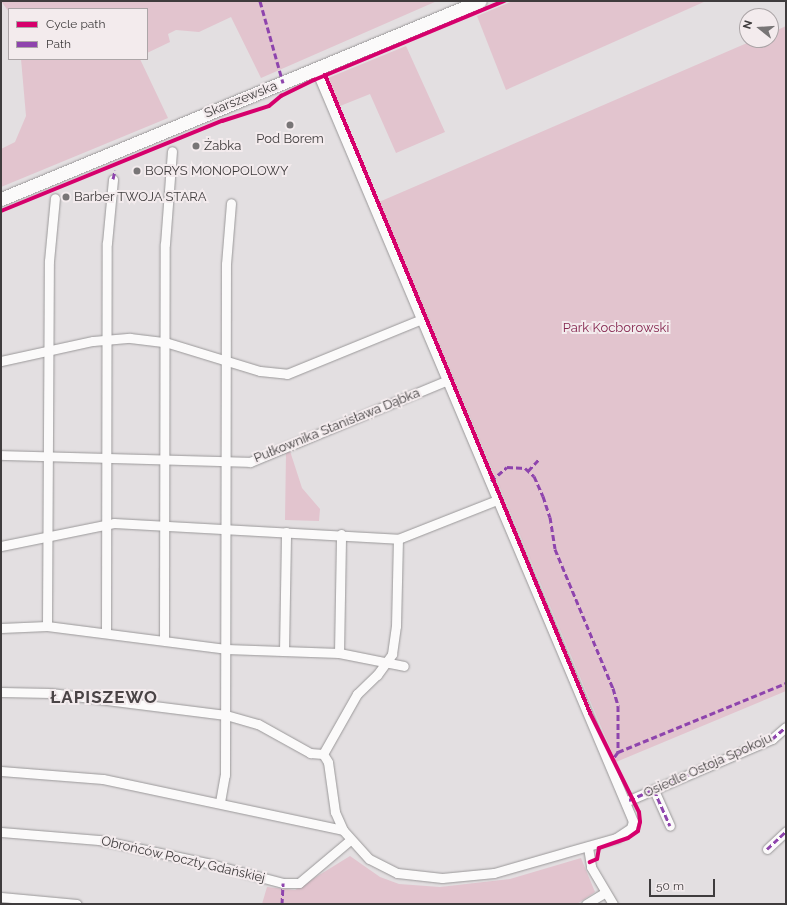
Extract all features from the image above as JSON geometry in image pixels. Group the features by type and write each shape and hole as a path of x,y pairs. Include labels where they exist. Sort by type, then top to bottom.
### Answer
{"main road":[{"name":"Skarszewska","path":"1,199 480,1"}],"street":[{"path":"316,70 448,380 583,704 627,801 633,820 631,828 625,833 588,847 494,873 460,877 422,877 397,872 380,866 369,859 350,840 343,830 335,812 328,762 323,754"},
{"path":"164,640 165,244 172,151"},
{"path":"106,633 108,243 113,178"},
{"path":"47,626 49,261 55,198"},
{"path":"220,802 226,775 226,264 231,203"},
{"path":"1,361 107,340 130,338 165,342 260,371 288,374 304,369 422,319"},
{"name":"Pułkownika Stanisława Dąbka","path":"1,455 106,457 225,462 258,460 448,380"},
{"path":"1,546 106,524 341,534 398,538 497,500"},
{"path":"284,651 286,532"},
{"path":"339,654 341,534"},
{"path":"323,754 357,694 387,663 396,642 398,538"},
{"path":"1,628 47,626 226,649 339,654 404,666"},
{"path":"1,692 58,694 226,715 265,728 310,753 323,754"},
{"name":"Osiedle Ostoja Spokoju","path":"627,801 772,740 786,727"},
{"path":"1,771 103,779 220,802 343,830"},
{"path":"654,790 670,826"},
{"path":"767,849 786,831"},
{"name":"Obrońców Poczty Gdańskiej","path":"1,832 99,840 207,863 283,883 299,883 350,840"},
{"path":"588,847 591,867 604,893 613,904"},
{"path":"586,904 604,893"},
{"path":"1,897 71,904"}],"green space":[{"path":"1,1 437,1 261,78 231,17 199,32 176,30 168,34 170,42 148,53 148,8 8,8 8,11"},
{"path":"513,1 706,1 506,90 477,16"},
{"name":"Park Kocborowski","path":"786,26 786,691 616,762 379,202 739,46 739,48 779,48 779,29"},
{"path":"406,46 445,132 396,153 370,94 340,106 328,78"},
{"path":"21,60 140,60 168,118 1,187 1,149 15,142 26,116"},
{"path":"290,451 302,488 320,509 319,521 285,520 286,453"},
{"path":"350,856 380,877 399,884 440,887 510,879 581,858 595,892 577,904 262,904 267,887 295,890"}],"marked path":[{"path":"260,1 283,83"},
{"path":"113,179 115,170"},
{"path":"528,471 539,459"},
{"path":"491,481 507,467 525,468 534,476 543,496 550,517 555,549 613,688 618,706 618,752 612,760"},
{"path":"618,752 786,683"},
{"path":"629,800 772,739 786,727"},
{"path":"654,790 670,826"},
{"path":"767,849 786,831"},
{"path":"282,904 283,883"}],"cycle path":[{"path":"1,211 222,121 269,106 281,96 314,80 504,1"},
{"path":"325,75 590,713 639,812 640,822 638,831 628,838 599,848 597,859 590,862"}],"place":[{"name":"Pod Borem","path":"290,125"},
{"name":"Żabka","path":"196,146"},
{"name":"BORYS MONOPOLOWY","path":"137,171"},
{"name":"Barber TWOJA STARA","path":"66,197"}],"district":[{"name":"ŁAPISZEWO","path":"104,698"}]}
